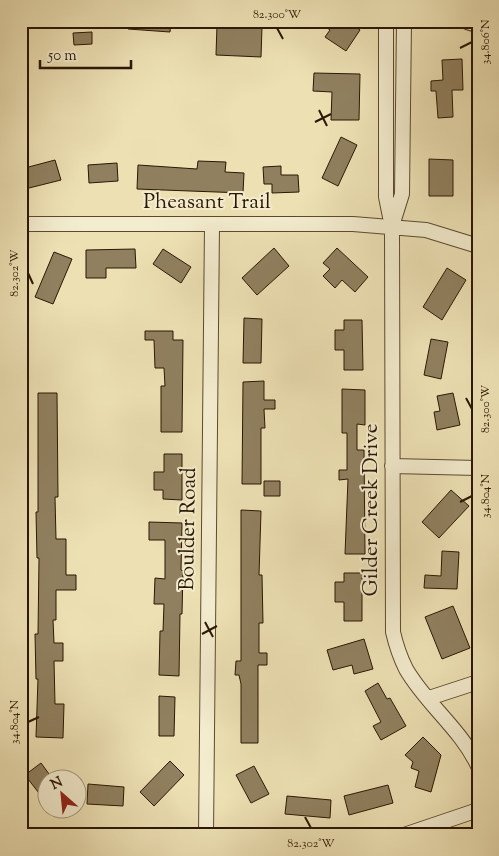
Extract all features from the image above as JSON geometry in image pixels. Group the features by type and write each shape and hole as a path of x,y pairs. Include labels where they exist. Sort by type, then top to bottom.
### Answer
{"street":[{"name":"Gilder Creek Drive","path":"386,21 386,197 392,227 393,632 406,668 465,744 478,766"},
{"name":"Gilder Creek Drive","path":"392,227 402,194 404,21"},
{"path":"468,21 478,24"},
{"name":"Pheasant Trail","path":"21,224 353,224 426,230 478,246"},
{"name":"Boulder Road","path":"206,835 212,225"},
{"path":"392,466 478,468"},
{"path":"429,698 478,682"},
{"path":"404,835 478,810"}],"building":[{"path":"128,21 171,21 170,32 128,29"},
{"path":"226,21 235,21 235,25 262,27 261,57 216,55 217,25 226,25"},
{"path":"318,21 348,21 360,30 346,51 325,37 330,30"},
{"path":"92,32 92,44 74,45 73,33"},
{"path":"462,59 463,90 452,90 453,117 438,118 436,91 431,91 431,81 443,80 442,60"},
{"path":"314,73 360,74 359,120 331,120 332,92 313,91"},
{"path":"341,137 357,145 338,186 322,178"},
{"path":"429,159 453,160 453,196 429,196"},
{"path":"55,160 61,180 21,190 21,169"},
{"path":"198,161 226,162 225,172 244,173 243,193 137,189 138,165 197,169"},
{"path":"117,163 118,181 89,183 88,165"},
{"path":"281,166 281,175 298,175 299,192 272,193 272,184 264,184 263,167"},
{"path":"274,248 289,266 257,295 242,278"},
{"path":"337,248 368,277 355,292 342,280 335,288 323,276 330,269 323,263"},
{"path":"135,249 136,268 106,268 106,278 86,278 86,250"},
{"path":"163,249 191,267 181,283 153,264"},
{"path":"54,252 72,259 53,304 35,297"},
{"path":"447,268 466,280 442,320 423,307"},
{"path":"244,318 262,319 261,363 243,363"},
{"path":"344,320 362,320 363,370 344,370 344,350 335,350 335,330 344,330"},
{"path":"145,331 173,331 173,340 183,340 182,432 161,432 161,386 165,386 164,368 155,368 154,340 145,340"},
{"path":"431,339 448,342 441,379 424,375"},
{"path":"264,381 264,400 275,400 275,409 264,409 265,428 261,428 261,484 242,484 243,382"},
{"path":"342,389 365,390 365,425 357,424 357,450 364,450 365,554 345,554 348,479 339,480 339,470 347,470 347,433 342,433"},
{"path":"38,393 57,393 58,497 55,497 56,539 66,539 66,575 76,575 76,590 56,590 56,620 53,620 54,643 63,643 63,661 54,661 55,704 64,704 63,738 36,737 38,679 36,679 35,634 38,634 39,558 37,558 36,512 38,512"},
{"path":"453,393 460,425 437,430 434,412 440,411 437,396"},
{"path":"164,454 182,454 182,500 163,499 163,490 154,490 154,472 164,472"},
{"path":"264,481 280,481 280,496 264,496"},
{"path":"451,490 469,506 439,538 422,522"},
{"path":"241,510 261,511 259,575 262,575 263,623 259,623 259,653 267,653 267,665 258,665 258,743 241,743 241,684 239,675 235,675 236,661 241,661"},
{"path":"149,522 182,523 181,570 183,571 179,676 159,675 160,631 163,631 164,604 154,604 155,578 165,579 165,540 149,540"},
{"path":"442,551 459,552 457,589 424,588 425,575 441,576"},
{"path":"344,573 362,573 362,621 344,621 344,602 335,602 335,582 344,582"},
{"path":"453,606 470,648 442,659 425,617"},
{"path":"364,639 373,669 354,674 352,665 333,670 327,650"},
{"path":"378,683 387,699 390,698 406,726 381,740 373,726 381,722 365,691"},
{"path":"159,696 175,697 174,736 159,736"},
{"path":"423,737 441,755 431,792 415,787 419,771 411,768 413,762 405,755"},
{"path":"170,761 184,775 154,806 140,792"},
{"path":"41,763 45,768 38,768 38,792 25,775"},
{"path":"254,766 269,794 251,803 236,775"},
{"path":"88,784 124,787 123,806 88,804"},
{"path":"388,785 393,803 349,815 344,796"},
{"path":"287,796 331,800 330,818 285,814"}]}
